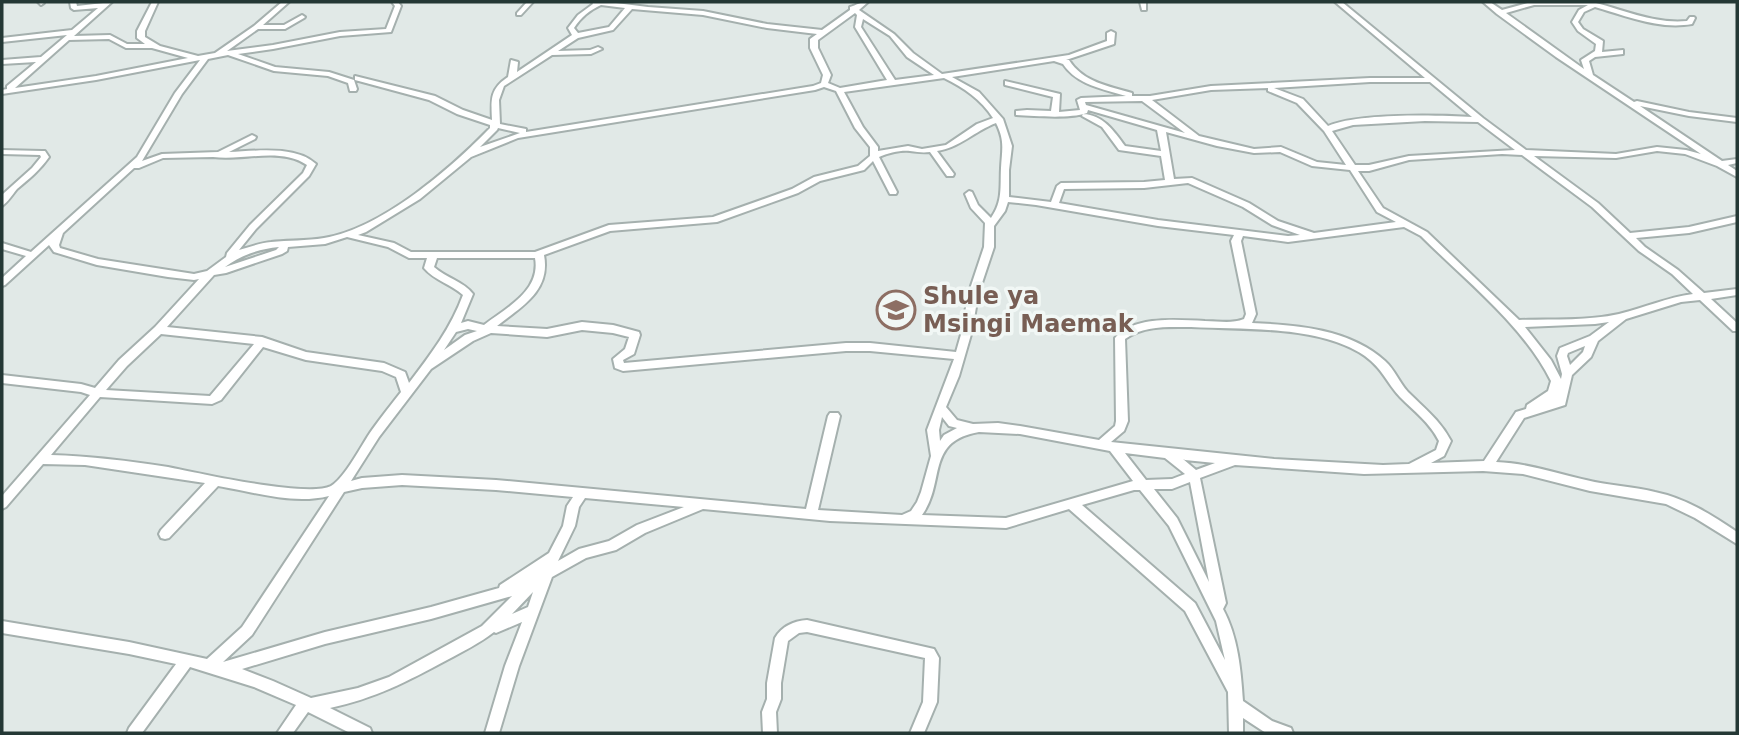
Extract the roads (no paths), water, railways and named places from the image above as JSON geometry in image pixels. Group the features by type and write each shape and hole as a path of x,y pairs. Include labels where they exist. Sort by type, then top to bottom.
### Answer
{"street":[{"path":"73,2 74,8 107,4"},
{"path":"151,46 140,35 155,2"},
{"path":"217,55 286,2"},
{"path":"5,91 100,77 340,34 389,32 398,6 395,2"},
{"path":"519,14 530,2"},
{"path":"595,2 696,12 767,26 820,32"},
{"path":"576,36 571,28 574,23 591,6 601,2"},
{"path":"658,10 668,2"},
{"path":"824,84 827,75 814,48 814,38 865,2"},
{"path":"1338,2 1480,120 1595,205 1737,328"},
{"path":"1486,2 1737,175"},
{"path":"1499,13 1515,6 1563,2 1590,4 1658,22 1685,24 1690,23 1692,18"},
{"path":"1590,74 1585,60 1600,49 1600,43 1580,30 1575,22 1581,11 1590,4 1602,2"},
{"path":"5,91 107,4"},
{"path":"696,12 703,4"},
{"path":"225,261 248,249 348,236 395,213 468,155 494,128 497,92 501,85 576,36 611,29 629,5"},
{"path":"855,8 892,35 910,55 943,76 964,84 999,119 1008,149 1004,171 1006,199 991,224 989,247 975,287 959,356 933,430 935,455"},
{"path":"855,8 858,27 891,81 887,84"},
{"path":"256,27 285,27 302,17"},
{"path":"37,35 46,25"},
{"path":"468,155 489,145 528,133 794,92 824,84 839,90 1080,54 1105,45 1112,40 1111,33"},
{"path":"2,40 37,35 110,37 126,47 169,48 202,58"},
{"path":"551,53 591,52 598,49"},
{"path":"1592,55 1620,52"},
{"path":"229,54 274,69 337,76 351,82 354,89"},
{"path":"2,283 145,151 202,58"},
{"path":"2,62 43,59"},
{"path":"1053,59 1064,61 1071,70 1093,83 1141,98 1197,138"},
{"path":"512,78 514,62"},
{"path":"358,78 432,98 506,129 528,133"},
{"path":"1081,111 1081,100 1141,98 1211,88 1335,83 1349,79 1388,82 1431,80"},
{"path":"1008,83 1057,96 1055,112"},
{"path":"1259,87 1282,93 1300,102 1327,130 1350,161 1351,168 1380,210 1423,234 1517,324 1547,363 1563,394"},
{"path":"839,90 859,128 874,147 874,156 892,192"},
{"path":"1630,102 1737,120"},
{"path":"1081,111 1105,125 1122,148 1166,154"},
{"path":"1019,113 1100,113 1254,151 1281,149 1315,164 1351,168 1372,168 1409,158 1525,153 1616,156 1665,149 1686,152 1721,164 1737,161"},
{"path":"1327,130 1330,126 1345,123 1397,118 1480,120"},
{"path":"348,236 391,245 406,254 539,255 590,233 609,228 721,218 795,191 817,179 861,168 874,156 908,148 932,150 952,146 964,135 999,119"},
{"path":"1161,129 1170,182"},
{"path":"216,155 252,136"},
{"path":"1665,149 1675,142 1688,142"},
{"path":"932,150 950,174"},
{"path":"2,152 41,153 45,157 2,203"},
{"path":"2,504 123,363 159,330 225,261 306,174 312,164 308,159 290,155 162,156 127,170"},
{"path":"1054,205 1061,186 1184,180 1197,183 1275,223 1312,236"},
{"path":"970,194 974,205 991,224"},
{"path":"1006,199 1054,205 1105,216 1288,239 1405,224"},
{"path":"1628,236 1689,230 1737,219"},
{"path":"60,231 54,246 60,252 97,262 194,277 223,271 279,252 284,249 283,244"},
{"path":"1235,326 1247,323 1251,314 1236,242 1240,233"},
{"path":"2,246 32,255"},
{"path":"215,667 247,631 336,490 428,366 464,308 468,294 459,285 432,273 429,268 433,255"},
{"path":"428,366 520,305 540,273 539,255"},
{"path":"170,275 186,290 188,299"},
{"path":"1517,324 1595,321 1681,299 1737,292"},
{"path":"1505,314 1532,322"},
{"path":"1520,415 1561,402 1567,374 1562,356 1564,351 1594,339 1623,316"},
{"path":"451,331 464,325 484,330 547,333 582,326 632,333 636,337 630,351 618,359 620,366 626,367 699,358 846,347 959,356"},
{"path":"1107,446 1122,421 1120,338 1124,333 1143,326 1282,329 1341,340 1354,345 1382,364 1402,392 1432,421 1445,441 1440,453 1409,468"},
{"path":"159,330 262,341 306,356 393,370 401,375 407,393"},
{"path":"1567,374 1587,354 1594,339"},
{"path":"2,379 81,388 97,393 212,400 262,341"},
{"path":"1486,467 1520,415 1553,393 1556,382"},
{"path":"941,408 953,422 974,428 1008,430 1107,446 1236,461 1293,466 1486,467 1543,472 1589,486 1659,498 1716,524 1737,539"},
{"path":"811,514 834,416"},
{"path":"907,519 922,506 935,455 942,442 974,428"},
{"path":"1107,446 1146,487 1172,522 1224,619 1233,663 1236,733"},
{"path":"1166,453 1194,475 1220,603 1216,608"},
{"path":"41,459 85,460 292,494 402,480 811,514 999,524 1073,505 1134,485 1146,487 1172,484 1236,461"},
{"path":"165,534 215,481"},
{"path":"2,494 18,484"},
{"path":"492,733 512,666 553,557 569,526 573,506 581,494"},
{"path":"487,630 532,585 549,572 583,553 612,545 651,525 704,505"},
{"path":"1073,505 1190,607 1236,699 1268,727 1286,733"},
{"path":"500,593 553,557"},
{"path":"215,667 532,585"},
{"path":"284,733 309,704 358,695 393,682 487,630 533,611"},
{"path":"770,733 769,712 774,699 774,682 782,638 796,627 807,626 929,653 932,658 930,702 917,733"},
{"path":"2,627 215,667 256,680 365,733"},
{"path":"134,733 186,661"}],"place":[{"name":"Shule ya Msingi Maemak","path":"896,310"}]}
